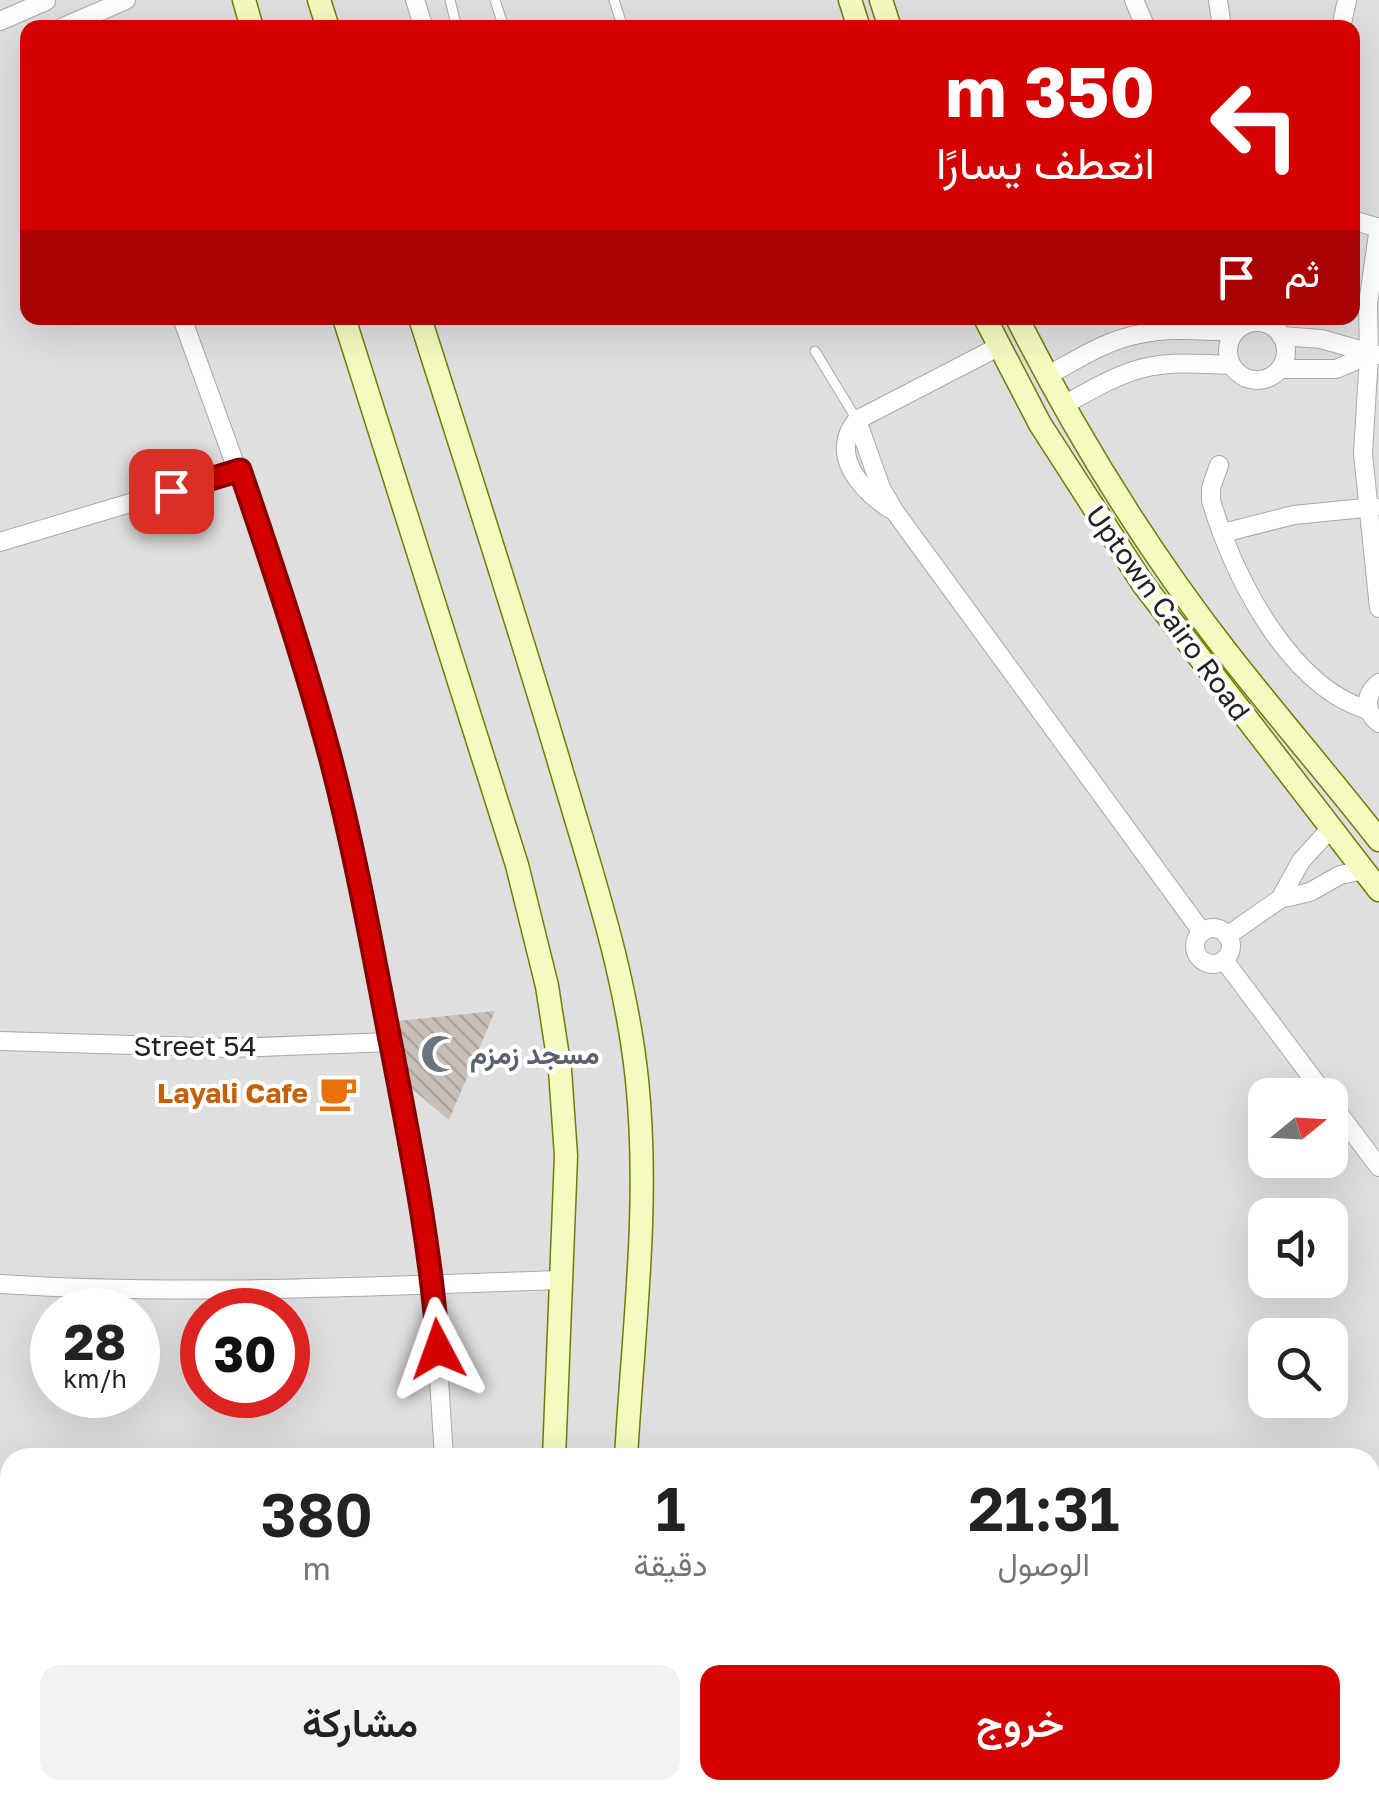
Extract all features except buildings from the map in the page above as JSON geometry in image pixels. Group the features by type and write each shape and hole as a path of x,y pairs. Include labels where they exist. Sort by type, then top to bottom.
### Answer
{"main road":[{"path":"346,325 539,945 564,1113 566,1200 554,1448"},
{"path":"422,325 604,909 624,994 637,1080 642,1167 627,1448"},
{"name":"Uptown Cairo Road","path":"990,325 1040,424 1143,584 1332,828 1372,865 1379,890"},
{"name":"Uptown Cairo Road","path":"1020,325 1062,406 1168,570 1224,649 1379,840"},
{"path":"1000,346 1014,356 1044,393 1062,406"}],"street":[{"path":"79,20 126,0"},
{"path":"0,21 46,1"},
{"path":"1379,227 1368,304 1374,355 1363,454 1373,507 1379,608"},
{"path":"185,325 288,610 331,761 363,894 433,1284 443,1448"},
{"path":"1246,325 1235,332 1228,348 1231,365 1241,376 1254,380 1268,378 1280,369 1285,356 1281,336"},
{"path":"1265,325 1281,336 1338,343 1374,355"},
{"path":"1046,376 1137,334 1162,330 1235,332"},
{"path":"1000,346 857,420 850,428 847,459 854,479 894,512 1202,932"},
{"path":"1280,369 1336,369 1374,355"},
{"path":"1062,406 1109,379 1146,365 1231,365"},
{"path":"1219,465 1210,488 1214,512 1252,598 1308,674 1335,697 1373,716"},
{"path":"0,542 240,470"},
{"path":"1223,533 1270,519 1373,507"},
{"path":"1373,716 1369,694 1379,683"},
{"path":"1280,899 1301,861 1332,828"},
{"path":"1227,936 1280,899 1310,892 1372,865"},
{"path":"1216,928 1227,936 1230,949 1224,960 1210,964 1199,956 1196,943 1202,932 1216,928"},
{"path":"1224,960 1312,1078"},
{"name":"Street 54","path":"0,1041 211,1048 390,1042"},
{"path":"1348,1126 1379,1167"},
{"path":"0,1284 156,1290 561,1280"}],"lane":[{"path":"814,351 857,420"}],"shaded area":[{"path":"0,0 1379,0 1379,1448 0,1448"}],"place":[{"name":"مسجد زمزم","path":"440,1054"},
{"name":"Layali Cafe","path":"338,1093"}],"route":[{"path":"171,491 240,470 288,610 331,761 363,894 433,1284 438,1349"}]}
